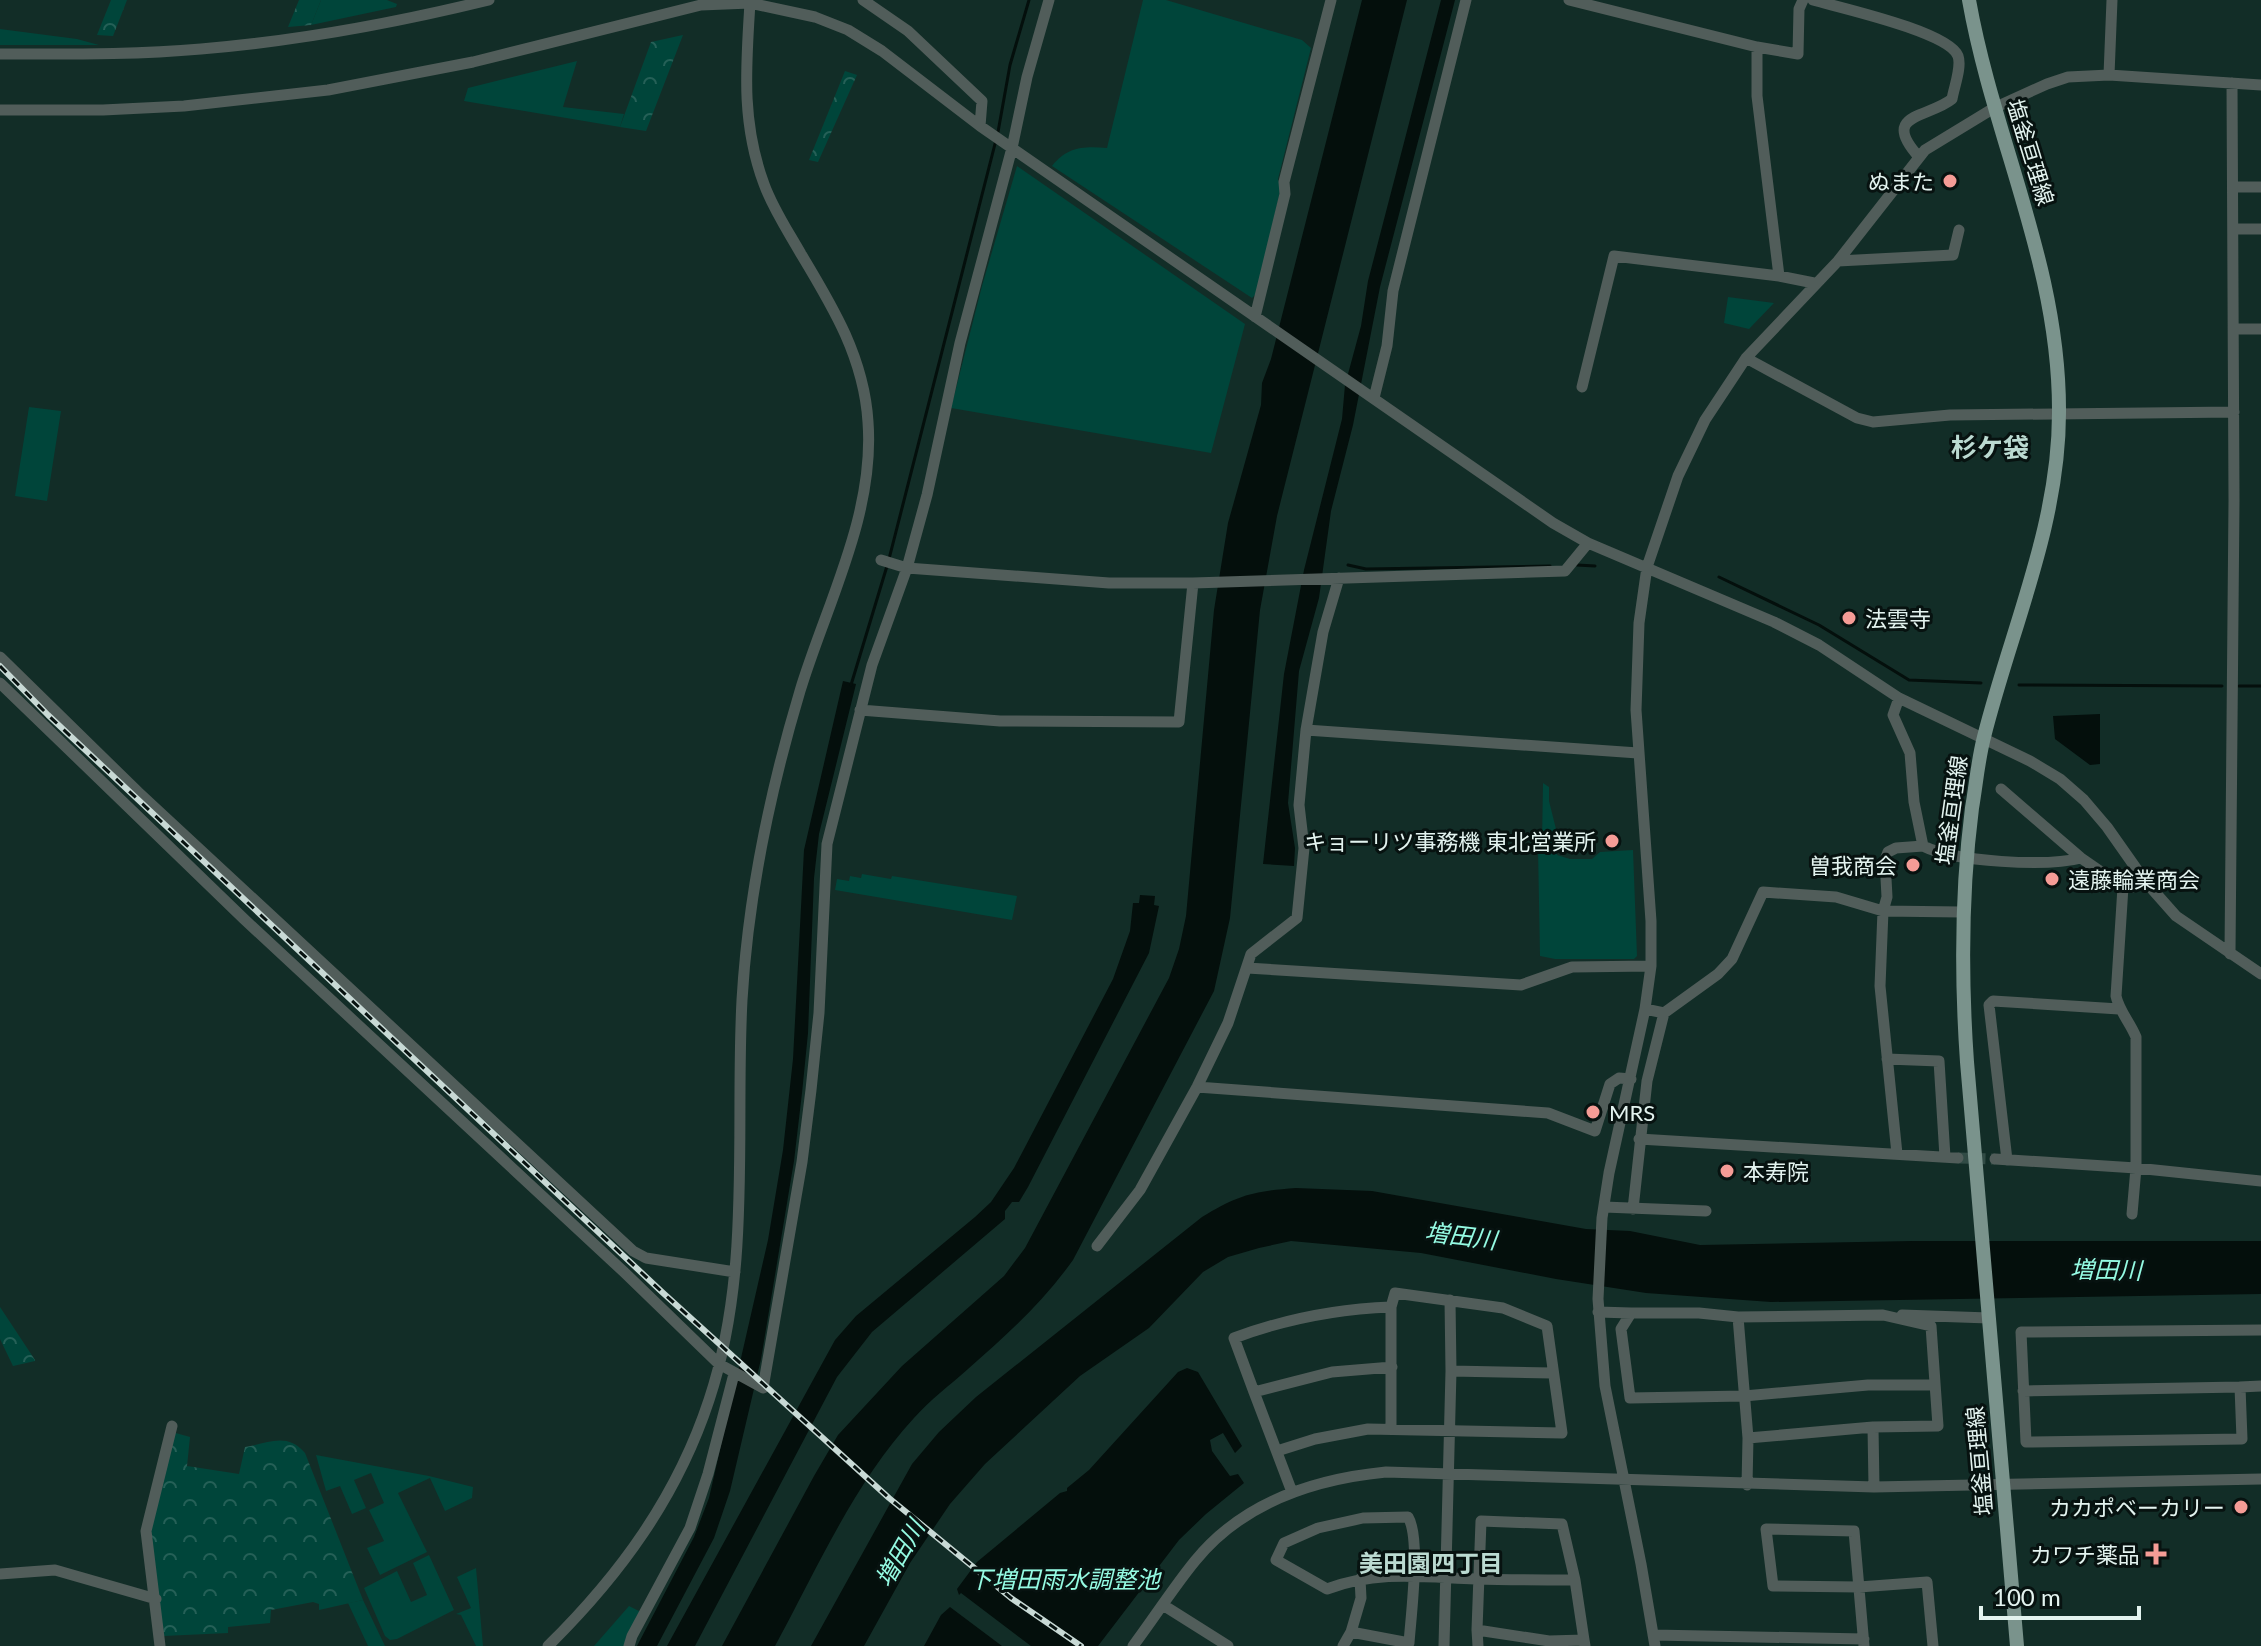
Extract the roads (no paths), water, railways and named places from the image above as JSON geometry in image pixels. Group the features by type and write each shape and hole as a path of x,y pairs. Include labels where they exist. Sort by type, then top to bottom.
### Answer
{"main road":[{"name":"塩釜亘理線","path":"1969,0 1975,38 2049,296 2057,357 2059,414 2054,484 2045,526 1983,738 1965,858 1961,912 1961,988 2017,1646"}],"street":[{"path":"0,54 118,54 202,49 328,33 489,0"},
{"path":"863,0 908,31 982,101 985,129"},
{"path":"0,683 244,919 719,1364 763,1388 802,1162 819,1013 827,844 872,665 927,495 960,343 1049,0"},
{"path":"1255,317 1285,194 1284,182 1331,0"},
{"path":"1372,396 1387,346 1393,291 1466,0"},
{"path":"1569,0 1757,47 1798,54 1799,9 1803,0"},
{"path":"1813,0 1934,36 1956,51 1960,61 1952,99 1937,109 1920,112 1906,124 1904,133 1907,143 1919,157"},
{"path":"2109,75 2112,0"},
{"path":"0,110 184,106 328,90 473,62 677,9 723,3 750,3 815,17 848,30 882,51 1010,147 1553,523 1588,543 1774,622 1819,645 1899,698 2060,779 2084,800 2107,827 2145,881 2176,916 2261,974"},
{"path":"548,1646 605,1587 635,1548 691,1447 719,1364 735,1272 742,997 753,900 780,762 800,690 860,507 869,450 867,406 851,344 833,306 780,218 755,157 746,95 750,3"},
{"path":"1757,47 1757,96 1779,276"},
{"path":"1933,1646 1927,1582 1859,1587 1773,1586 1766,1529 1854,1531 1859,1587 1864,1642 1654,1640 1605,1386 1598,1305 1603,1212 1651,966 1651,921 1638,753 1636,658 1647,567 1678,476 1705,420 1746,358 1838,261 1925,150 1994,108 2068,77 2109,75 2261,85"},
{"path":"2230,954 2234,412 2232,83"},
{"path":"2233,187 2261,187"},
{"path":"2233,229 2261,229"},
{"path":"1838,261 1953,255 1959,230"},
{"path":"1582,387 1614,256 1814,283"},
{"path":"2234,329 2261,329"},
{"path":"1746,358 1857,418 1873,422 1950,415 2234,412"},
{"path":"881,560 904,567 1109,583 1208,583 1565,571 1588,543"},
{"path":"1097,1246 1140,1190 1197,1087 1228,1023 1251,954 1297,918 1304,848 1299,805 1306,730 1336,578"},
{"path":"860,710 1000,721 1179,722 1193,583"},
{"path":"0,657 138,792 633,1251 646,1258 735,1272"},
{"path":"1899,698 1893,715 1910,753 1914,802 1923,846"},
{"path":"1306,730 1638,753"},
{"path":"2001,789 2081,858 2123,887 2145,881"},
{"path":"1897,1154 1880,986 1883,911 1887,897 1885,860 1888,852 1896,848 1923,846 1965,858 2065,862 2081,858"},
{"path":"2123,887 2116,972 2119,1009 2129,1019 2136,1037 2136,1168 2132,1214"},
{"path":"1633,1209 1647,1081 1664,1013 1718,974 1732,959 1763,892 1836,897 1883,911 1961,912"},
{"path":"1247,968 1521,985 1572,967 1651,966"},
{"path":"2119,1009 1993,1001 1989,1005 2001,1160 2136,1168 2261,1181"},
{"path":"1645,1009 1664,1013"},
{"path":"1639,1139 1951,1158 1939,1061 1887,1059"},
{"path":"1197,1087 1548,1113 1595,1131 1610,1084 1619,1078 1631,1079"},
{"path":"1603,1212 1633,1209 1706,1211"},
{"path":"1277,1451 1340,1434 1391,1428 1562,1433 1547,1326 1503,1308 1395,1293 1391,1307 1391,1428"},
{"path":"1444,1646 1450,1300"},
{"path":"1598,1305 1631,1313 1699,1313 1738,1317 1989,1316"},
{"path":"1292,1492 1234,1338 1272,1324 1319,1313 1391,1307"},
{"path":"1631,1313 1621,1329 1630,1398 1744,1396 1868,1385 1935,1385"},
{"path":"1748,1438 1873,1427 1938,1426 1931,1326 1883,1315"},
{"path":"1738,1317 1748,1438 1747,1485"},
{"path":"2240,1387 2242,1439 2026,1442 2021,1332 2261,1330"},
{"path":"1254,1392 1332,1372 1392,1367"},
{"path":"1451,1371 1552,1373"},
{"path":"629,1646 690,1528 735,1374"},
{"path":"2023,1391 2261,1386"},
{"path":"160,1646 146,1531 172,1426"},
{"path":"1873,1427 1874,1487"},
{"path":"1133,1646 1196,1559 1233,1525 1292,1492 1355,1475 1386,1472 1874,1487 2261,1479"},
{"path":"1351,1632 1409,1643 1413,1576 1414,1527 1408,1517 1363,1518 1318,1528 1284,1543 1276,1560 1327,1589 1375,1576 1413,1576 1479,1579 1575,1580"},
{"path":"1477,1630 1585,1643 1562,1524 1481,1521 1477,1630 1478,1646"},
{"path":"0,1574 55,1570 156,1599"},
{"path":"1343,1646 1351,1632 1361,1598 1360,1579"},
{"path":"1163,1605 1228,1646"}],"water":[{"path":"1362,0 1407,0 1277,516 1260,610 1230,918 1214,991 1073,1260 1024,1318 927,1405 893,1443 855,1498 775,1646 722,1646 838,1435 902,1366 1004,1276 1025,1248 1169,978 1186,916 1214,610 1228,523 1261,405 1262,383 1271,359"},
{"path":"1441,0 1455,0 1380,287 1353,425 1331,511 1319,598 1299,671 1288,803 1295,848 1294,866 1263,864 1284,674 1304,570 1342,419 1345,385 1361,326 1368,281"},
{"path":"843,681 856,684 819,834 802,1093 794,1161 761,1359 730,1491 714,1538 657,1646 637,1646 694,1537 709,1498 768,1240 783,1150 793,1059 804,850"},
{"path":"2100,714 2100,764 2090,765 2055,739 2053,716"},
{"path":"1140,895 1155,896 1154,905 1159,906 1149,953 1019,1202 1012,1202 1005,1211 1005,1219 872,1332 837,1377 695,1646 667,1646 835,1340 856,1316 991,1202 1014,1168 1113,979 1130,931 1133,903 1139,903"},
{"name":"増田川","path":"1296,1188 1372,1191 1586,1229 1630,1231 1700,1245 1912,1241 2261,1241 2261,1294 1771,1302 1646,1293 1421,1253 1291,1241 1259,1248 1228,1257 1203,1272 1149,1328 1080,1376 985,1464 950,1504 910,1563 864,1646 811,1646 912,1464 939,1432 976,1397 1202,1217 1247,1195"},
{"name":"下増田雨水調整池","path":"1187,1368 1198,1372 1242,1446 1235,1453 1223,1433 1210,1440 1212,1451 1230,1476 1238,1474 1244,1483 1179,1540 1098,1646 1031,1646 961,1593 959,1595 957,1589 977,1562 1060,1493 1067,1491 1178,1372"},
{"name":"下増田雨水調整池","path":"950,1607 1002,1646 924,1646 941,1615"}],"waterway":[{"path":"998,132 1010,65 1029,0"},
{"path":"889,559 996,140"},
{"path":"1348,565 1366,569 1550,566"},
{"path":"1577,565 1595,566"},
{"path":"851,685 887,566"},
{"path":"1719,577 1819,625 1909,680 1981,683"},
{"path":"2019,685 2222,686"},
{"path":"2239,686 2261,686"}],"tunnel":[{"path":"1958,1158 1995,1159"}],"railway":[{"path":"0,666 48,715 662,1292 889,1498 1011,1598 1081,1646"}],"place":[{"name":"ぬまた","path":"1950,181"},
{"name":"法雲寺","path":"1849,618"},
{"name":"キョーリツ事務機 東北営業所","path":"1612,841"},
{"name":"曽我商会","path":"1913,865"},
{"name":"遠藤輪業商会","path":"2052,879"},
{"name":"MRS","path":"1593,1112"},
{"name":"本寿院","path":"1727,1171"},
{"name":"カカポベーカリー","path":"2241,1507"},
{"name":"カワチ薬品","path":"2156,1554"}],"district":[{"name":"杉ケ袋","path":"1990,447"},
{"name":"美田園四丁目","path":"1431,1562"}]}
